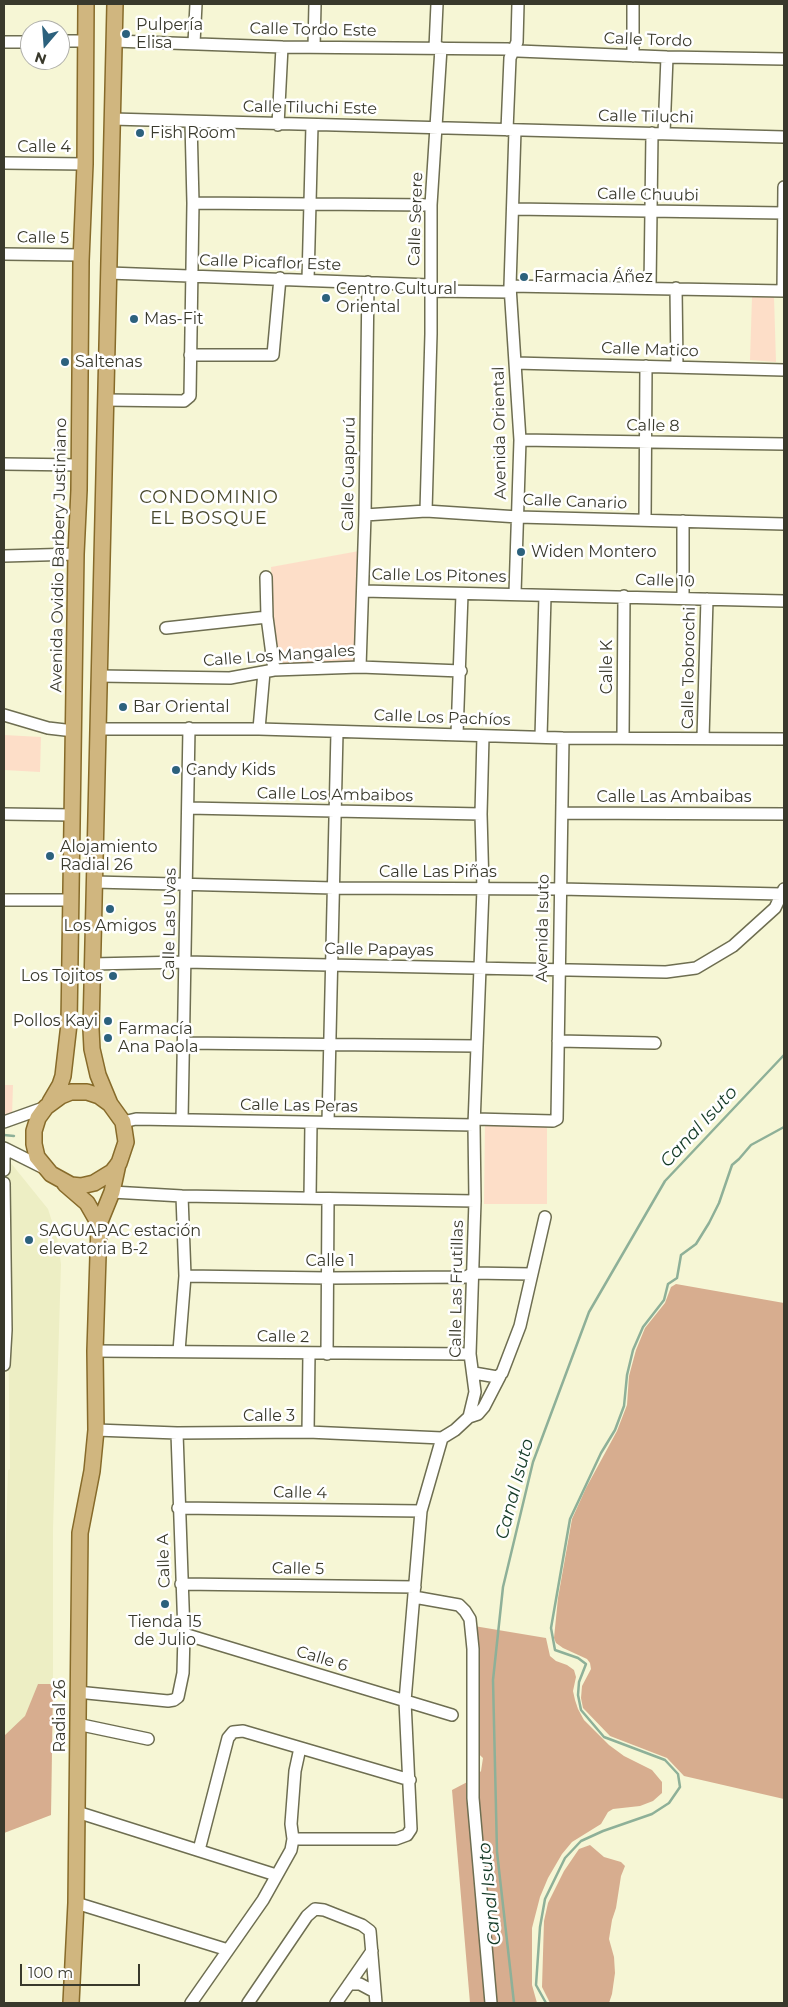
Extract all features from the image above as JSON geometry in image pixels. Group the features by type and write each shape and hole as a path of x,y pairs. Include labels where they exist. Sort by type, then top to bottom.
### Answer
{"main road":[{"name":"Avenida Ovidio Barbery Justiniano","path":"48,1105 63,1076 69,1024 76,554 79,490 81,255 85,164 86,4"},
{"path":"96,1430 95,1351 99,1224 112,1192 126,1142 123,1122 110,1104 98,1075 92,1048 91,1029 100,728 99,676 115,4"},
{"path":"79,490 91,502 100,500 103,493"},
{"path":"77,517 80,510 85,506 91,507 96,510 103,526"},
{"path":"69,1024 80,1032 86,1032 91,1029"},
{"path":"99,1224 87,1203 44,1168 37,1156 34,1144 34,1131 38,1118 48,1105 71,1092 87,1092 99,1096 110,1104"},
{"path":"60,1180 71,1185 82,1186 94,1183 112,1172 119,1163"},
{"name":"Radial 26","path":"71,2003 76,1903 80,1533 92,1471 96,1430"}],"street":[{"path":"194,43 196,4"},
{"path":"314,47 315,4"},
{"name":"Calle Serere","path":"426,511 432,205 437,126 437,4"},
{"name":"Avenida Oriental","path":"515,593 520,440 510,289 513,209 510,58 517,42 518,4"},
{"path":"633,4 633,56"},
{"path":"70,41 85,41"},
{"name":"Calle Tordo Este","path":"114,41 282,47 512,50"},
{"path":"4,42 20,42"},
{"path":"278,125 282,47"},
{"name":"Calle Tordo","path":"512,50 633,56 784,59"},
{"path":"650,287 651,211 667,57"},
{"name":"Calle Tiluchi Este","path":"112,119 278,125 437,126 511,130"},
{"path":"106,400 184,401 190,396 193,203 191,122"},
{"path":"308,280 312,125"},
{"name":"Calle Tiluchi","path":"511,130 784,136"},
{"name":"Calle 4","path":"4,163 85,164"},
{"path":"784,187 784,291"},
{"path":"193,203 432,205"},
{"name":"Calle Chuubi","path":"513,209 783,213"},
{"name":"Calle 5","path":"4,254 81,255"},
{"name":"Calle Picaflor Este","path":"109,272 191,277 280,278 368,282 430,288 650,287 784,291"},
{"path":"190,355 274,355 280,278"},
{"name":"Calle Guapurú","path":"360,667 365,515 368,282"},
{"path":"676,288 677,367"},
{"name":"Calle Matico","path":"515,363 784,370"},
{"path":"646,366 646,520"},
{"name":"Calle 8","path":"520,440 784,444"},
{"path":"4,464 79,465"},
{"name":"Calle Canario","path":"365,515 426,511 518,517 784,524"},
{"path":"683,522 683,598"},
{"path":"4,556 76,554"},
{"path":"259,729 269,671 266,577"},
{"name":"Calle Los Pitones","path":"363,591 462,594 515,593"},
{"path":"515,593 546,596 541,737"},
{"path":"457,734 461,671 462,594"},
{"name":"Calle 10","path":"546,596 624,596 784,601"},
{"name":"Calle K","path":"623,737 624,596"},
{"name":"Calle Toborochi","path":"703,738 707,599"},
{"path":"166,628 267,617"},
{"name":"Calle Los Mangales","path":"99,676 230,678 269,671 360,667 461,671"},
{"path":"4,715 48,728 74,731"},
{"name":"Calle Los Pachíos","path":"100,728 259,729 563,738 784,738"},
{"name":"Calle Las Uvas","path":"182,1120 189,728"},
{"path":"328,1122 337,732"},
{"name":"Calle Las Frutillas","path":"469,1418 475,1392 470,1354 475,1201 477,1046 483,889 480,814 483,736"},
{"name":"Avenida Isuto","path":"557,1119 563,738"},
{"name":"Calle Los Ambaibos","path":"188,808 480,814"},
{"name":"Calle Las Ambaibas","path":"563,812 784,814"},
{"path":"4,814 72,815"},
{"name":"Calle Las Piñas","path":"94,882 334,888 783,892"},
{"name":"Calle Papayas","path":"92,964 185,962 666,972 696,968 733,946 774,908 783,892"},
{"path":"4,900 71,900"},
{"path":"558,1041 655,1043"},
{"path":"184,1043 477,1046"},
{"path":"4,1122 48,1105"},
{"name":"Calle Las Peras","path":"123,1122 136,1119 311,1123 553,1121 557,1119"},
{"path":"310,1198 311,1123"},
{"path":"4,1170 6,1149 44,1168"},
{"path":"4,1183 6,1330 4,1364"},
{"path":"112,1192 182,1196 475,1201"},
{"path":"179,1351 185,1276 182,1196"},
{"path":"327,1354 328,1199"},
{"path":"293,1839 401,1838 408,1835 411,1829 405,1701 422,1511 442,1438 469,1418 478,1414 484,1407 500,1376 520,1326 545,1217"},
{"name":"Calle 1","path":"185,1276 328,1278 466,1277 473,1273 531,1274"},
{"name":"Calle 2","path":"95,1351 470,1354"},
{"path":"308,1432 309,1353"},
{"path":"474,1373 500,1376"},
{"name":"Calle 3","path":"96,1430 177,1433 308,1432 442,1438"},
{"name":"Calle A","path":"77,1692 168,1701 178,1697 181,1687 184,1634 178,1508 177,1433"},
{"name":"Calle 4","path":"178,1508 422,1511"},
{"name":"Calle 5","path":"182,1584 414,1592 459,1605 465,1611 470,1619 473,1649 472,1798 491,2003"},
{"name":"Calle 6","path":"184,1634 452,1715"},
{"path":"77,1724 148,1739"},
{"path":"199,1850 228,1738 233,1732 243,1731 410,1780"},
{"path":"191,2003 263,1900 276,1874 286,1863 293,1839 291,1824 293,1796 295,1771 300,1748"},
{"path":"77,1812 276,1874"},
{"path":"76,1903 228,1950"},
{"path":"248,2003 307,1916 315,1909 324,1910 362,1925 370,1931 376,1998"},
{"path":"336,2003 372,1951"},
{"path":"349,1984 360,1984 376,1998"}],"shaded area":[{"path":"752,297 774,297 776,362 750,360"},
{"path":"359,551 356,656 354,662 349,665 280,666 275,661 271,567"},
{"path":"4,735 41,737 40,772 4,770"},
{"path":"4,1085 13,1085 12,1116 4,1118"},
{"path":"485,1122 547,1122 547,1204 484,1204"},
{"path":"6,1157 48,1209 57,1237 61,1264 53,1529 51,1815 4,1833 4,1593 8,1470 10,1469"},
{"path":"676,1284 784,1303 784,1799 684,1776 667,1758 610,1736 583,1708 581,1698 582,1686 591,1669 590,1663 587,1659 563,1648 556,1643 554,1638 558,1598 572,1519 586,1488 617,1431 627,1405 629,1376 636,1350 645,1328 665,1303 671,1287"},
{"path":"474,1626 546,1638 550,1656 574,1670 576,1677 573,1691 578,1709 584,1720 609,1745 624,1756 652,1770 662,1782 662,1793 653,1801 640,1806 613,1809 608,1812 601,1824 572,1842 562,1854 548,1878 540,1897 532,1928 532,1985 537,2003 470,2003 452,1790 475,1778 481,1771 483,1758 469,1745 467,1732"},
{"path":"38,1684 53,1684 51,1815 4,1833 4,1736 25,1716"},
{"path":"590,1845 604,1857 621,1862 625,1866 621,1876 609,1939 614,1957 615,1973 612,1994 609,2003 550,2003 542,1987 544,1921 548,1903 564,1871 579,1849"}],"waterway":[{"name":"Canal Isuto","path":"514,2003 497,1852 493,1680 503,1587 533,1462 589,1312 665,1181 784,1055"},
{"path":"546,2003 536,1985 540,1927 545,1899 565,1858 581,1841 603,1831 652,1814 669,1803 680,1787 678,1774 665,1760 604,1737 581,1710 578,1695 579,1682 586,1664 578,1658 555,1650 551,1628 570,1519 601,1453 615,1430 624,1406 627,1375 633,1350 643,1327 664,1300 668,1284 677,1278 681,1255 696,1244 709,1223 719,1203 732,1165 751,1145 784,1127"},
{"path":"4,1135 14,1136"}],"place":[{"name":"Pulpería Elisa","path":"126,34"},
{"name":"Fish Room","path":"140,133"},
{"name":"Farmacia Áñez","path":"524,277"},
{"name":"Centro Cultural Oriental","path":"326,298"},
{"name":"Mas-Fit","path":"134,319"},
{"name":"Saltenas","path":"65,362"},
{"name":"Widen Montero","path":"521,552"},
{"name":"Bar Oriental","path":"123,707"},
{"name":"Candy Kids","path":"176,770"},
{"name":"Alojamiento Radial 26","path":"50,856"},
{"name":"Los Amigos","path":"110,909"},
{"name":"Los Tojitos","path":"113,976"},
{"name":"Pollos Kayi","path":"108,1021"},
{"name":"Farmacía Ana Paola","path":"108,1038"},
{"name":"SAGUAPAC estación elevatoria B-2","path":"29,1240"},
{"name":"Tienda 15 de Julio","path":"165,1604"}],"district":[{"name":"CONDOMINIO EL BOSQUE","path":"209,508"}]}
